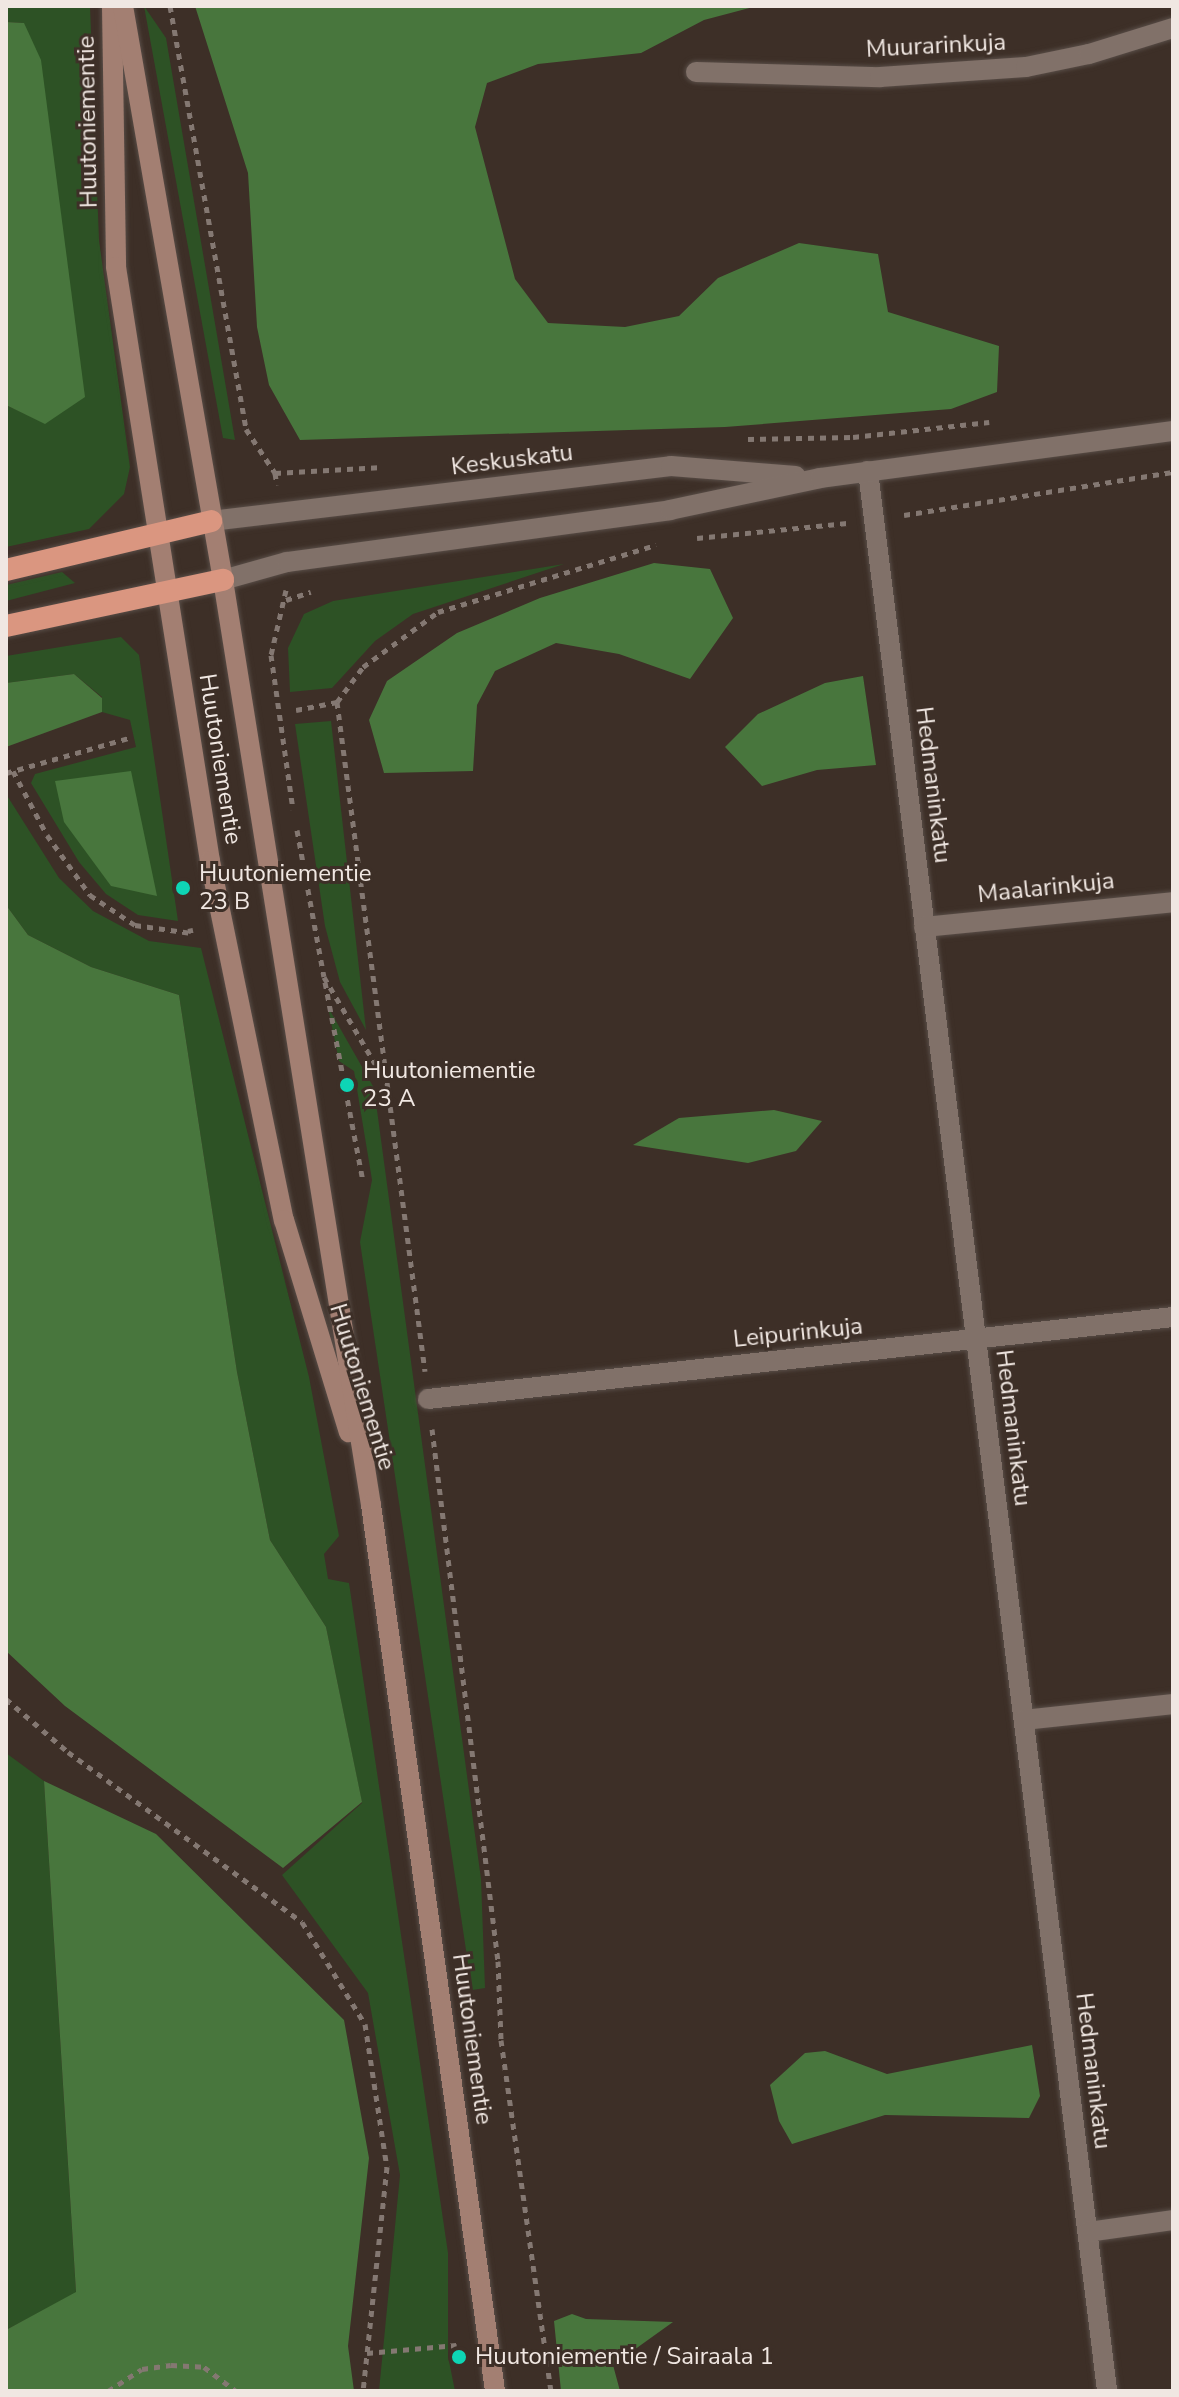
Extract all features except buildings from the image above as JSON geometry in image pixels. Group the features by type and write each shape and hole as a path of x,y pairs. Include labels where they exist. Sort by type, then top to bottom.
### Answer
{"highway":[{"path":"6,570 211,521"},
{"path":"6,626 223,580"}],"main road":[{"name":"Huutoniementie","path":"112,6 116,267 210,861 284,1220 371,1505"},
{"name":"Huutoniementie","path":"123,6 223,580 371,1505 495,2391"}],"street":[{"name":"Muurarinkuja","path":"696,72 880,77 1026,67 1089,54 1173,28"},
{"name":"Keskuskatu","path":"223,580 287,562 670,510 820,478 1173,431"},
{"name":"Keskuskatu","path":"211,521 671,466 820,478"},
{"name":"Hedmaninkatu","path":"868,471 1107,2391"},
{"name":"Maalarinkuja","path":"924,927 1173,902"},
{"name":"Leipurinkuja","path":"428,1399 1173,1317"},
{"path":"1024,1720 1173,1704"},
{"path":"1088,2232 1173,2220"}],"path":[{"path":"687,539 873,520 1173,472"},
{"path":"296,710 337,702 363,667 438,612 671,540"},
{"path":"337,702 498,1961 501,2040 551,2391"},
{"path":"6,773 129,738"},
{"path":"13,771 47,835 90,895 135,925 191,933"},
{"path":"324,977 363,1181"},
{"path":"6,1699 68,1752 302,1922 365,2024 387,2167 363,2390 354,2391"},
{"path":"367,2353 456,2341 459,2357"},
{"path":"108,2391 142,2369 171,2365 204,2367 236,2391"}],"green space":[{"path":"6,6 90,6 99,240 130,467 124,494 89,529 6,547 6,405 45,423 24,23 6,22"},
{"path":"144,6 166,38 235,440 223,438"},
{"path":"195,6 757,6 704,20 641,53 538,64 487,83 475,127 515,279 548,323 625,327 679,316 718,278 799,243 878,254 888,312 999,346 997,392 951,409 725,427 300,440 269,385 257,327 248,173"},
{"path":"6,22 24,23 41,60 85,397 45,424 6,405"},
{"path":"654,563 710,569 733,618 690,679 619,654 556,643 495,671 477,705 473,771 384,773 369,720 387,681 457,633 540,598"},
{"path":"564,564 413,614 375,641 332,688 290,692 288,648 304,614 333,601"},
{"path":"62,572 75,583 6,601 6,585"},
{"path":"121,637 139,655 178,921 138,915 106,894 79,862 31,783 35,774 136,747 130,720 102,712 102,697 74,674 6,683 6,656"},
{"path":"74,674 102,698 102,712 6,747 6,683"},
{"path":"863,676 876,765 817,770 762,786 725,747 758,714 825,683"},
{"path":"331,721 366,1030 340,982 325,926 295,724"},
{"path":"131,771 157,896 111,886 64,822 55,781"},
{"path":"6,794 59,878 93,911 149,941 201,948 309,1377 339,1536 324,1554 328,1579 349,1583 448,2253 448,2356 455,2391 379,2391 400,2175 368,1993 282,1875 362,1803 326,1627 270,1540 237,1372 179,995 91,967 28,935 6,905"},
{"path":"6,905 28,935 91,967 179,995 237,1372 270,1540 326,1627 362,1802 283,1868 65,1706 6,1651"},
{"path":"328,1007 374,1088 481,1879 485,1988 472,1990 360,1242 372,1180 354,1071 339,1061"},
{"path":"774,1110 822,1121 796,1151 748,1163 633,1145 679,1118"},
{"path":"6,1753 44,1781 76,2293 6,2330"},
{"path":"44,1781 156,1834 344,2020 369,2158 348,2346 354,2391 6,2391 6,2330 76,2292"},
{"path":"1032,2045 1040,2096 1029,2118 885,2115 792,2144 779,2121 770,2085 805,2053 825,2051 887,2074"},
{"path":"572,2314 586,2319 673,2322 613,2365 620,2391 561,2391 554,2321"}],"place":[{"name":"Huutoniementie 23 B","path":"183,888"},
{"name":"Huutoniementie 23 A","path":"347,1085"},
{"name":"Huutoniementie / Sairaala 1","path":"459,2357"}]}
